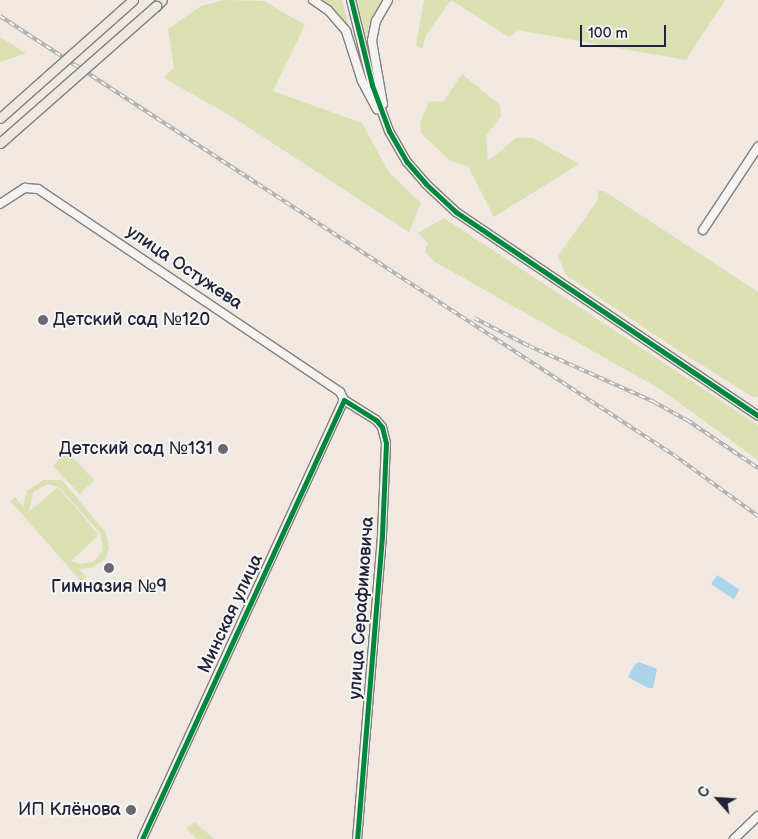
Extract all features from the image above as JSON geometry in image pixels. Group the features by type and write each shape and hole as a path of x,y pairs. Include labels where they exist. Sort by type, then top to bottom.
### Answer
{"main road":[{"path":"0,118 133,0"},
{"path":"0,143 161,2"}],"street":[{"path":"313,0 328,10 346,31 362,81 404,156 456,212 758,416"},
{"path":"351,0 372,85 389,131"},
{"path":"388,0 376,21 372,50 389,131"},
{"path":"703,230 758,148"},
{"name":"улица Остужева","path":"0,204 25,188 38,189 340,392 344,400"},
{"name":"Минская улица","path":"142,839 344,400"},
{"name":"улица Серафимовича","path":"344,400 376,420 386,443 382,536 357,839"},
{"path":"734,839 758,816"}],"green space":[{"path":"225,0 264,1 305,25 273,91 362,123 389,172 421,203 409,232 231,116 164,78 174,67 168,29 201,6"},
{"path":"318,0 342,0 350,30 338,16"},
{"path":"357,0 384,0 368,43 361,17"},
{"path":"424,0 451,0 426,35 422,49 416,45"},
{"path":"451,0 725,0 686,60 517,30 507,23 518,31 509,37"},
{"path":"0,37 26,53 0,62"},
{"path":"462,74 500,105 501,116 486,136 488,161 516,138 533,138 579,164 494,217 468,166 450,161 421,133 420,123 429,101 443,102"},
{"path":"598,191 604,191 758,292 758,397 753,397 679,351 566,275 558,256 598,200"},
{"path":"444,218 758,425 758,460 660,389 435,262 425,252 428,243 418,233"},
{"path":"67,452 94,480 80,494 53,466"},
{"path":"43,480 62,480 106,533 109,548 105,559 93,567 79,569 86,577 81,581 10,501 15,497 23,507 27,491","holes":["48,484 59,487 101,534 103,550 93,562 80,564 71,561 99,535 58,487 29,512 33,492"]},
{"path":"195,822 214,839 197,839 186,828"}],"water":[{"path":"717,575 740,590 734,599 711,584"},
{"path":"639,662 657,669 653,688 648,688 628,677 635,664"}],"railway":[{"path":"0,16 674,455 758,516"},
{"path":"474,318 529,346 654,402 687,420 758,468"}],"cycle path":[{"path":"351,0 372,85 389,131 407,162 426,184 456,212 758,416"},
{"path":"142,839 344,400 376,420 382,427 386,443 382,536 357,839"}],"place":[{"name":"Детский сад №120","path":"43,320"},
{"name":"Детский сад №131","path":"223,449"},
{"name":"Гимназия №9","path":"109,568"},
{"name":"ИП Клёнова","path":"131,810"}]}
